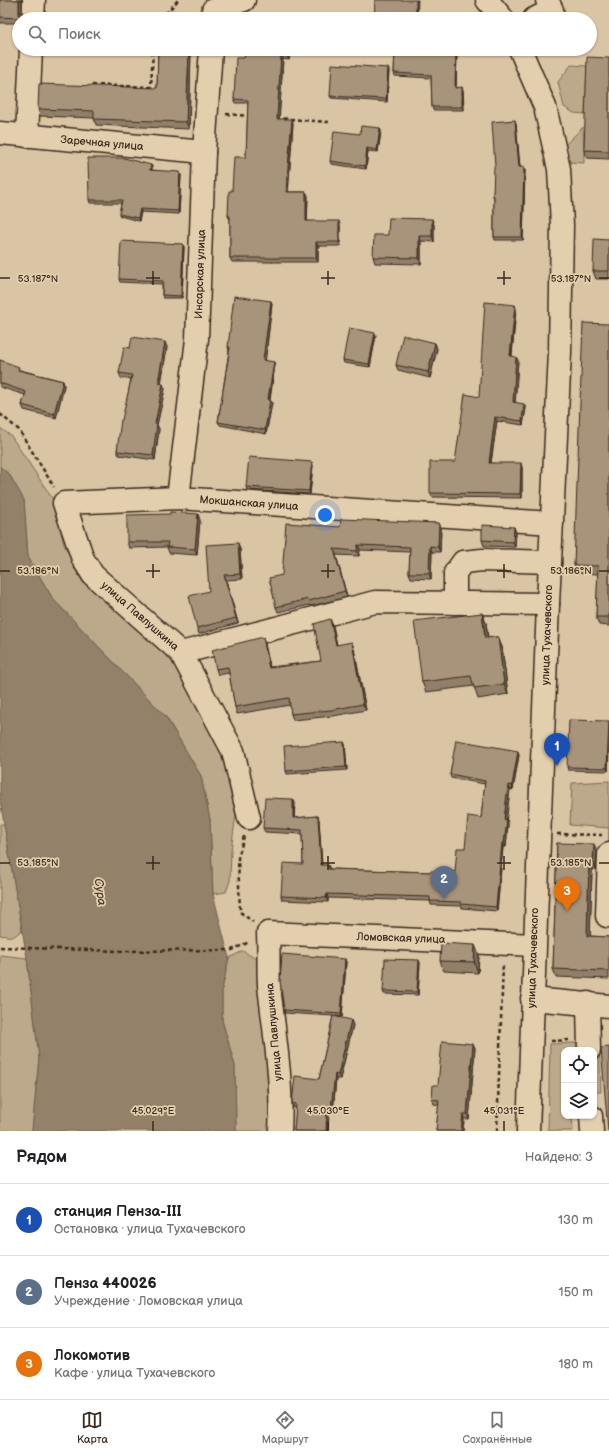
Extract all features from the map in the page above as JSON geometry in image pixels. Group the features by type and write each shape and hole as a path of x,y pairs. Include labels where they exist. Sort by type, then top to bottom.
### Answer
{"street":[{"path":"33,12 34,0"},
{"path":"213,12 213,10 244,0"},
{"path":"487,0 497,12"},
{"path":"547,0 552,10 548,12"},
{"path":"27,136 31,56"},
{"name":"Инсарская улица","path":"178,498 197,339 204,152 211,56"},
{"name":"улица Тухачевского","path":"523,56 545,108 559,169 562,225 560,352 548,604 528,1131"},
{"name":"Заречная улица","path":"0,133 204,152"},
{"name":"Мокшанская улица","path":"64,503 178,498 552,523"},
{"name":"улица Павлушкина","path":"64,503 83,559 93,575 181,653 234,751 249,818"},
{"path":"455,603 455,573 463,562 482,560 550,562"},
{"path":"181,653 374,602 548,604"},
{"path":"609,854 607,916 609,916"},
{"name":"улица Павлушкина","path":"268,933 269,984 275,1030 281,1112 280,1131"},
{"name":"Ломовская улица","path":"268,933 534,945"},
{"path":"532,999 599,1005 581,1045"},
{"path":"591,1119 592,1131"}],"path":[{"path":"167,12 178,0"},
{"path":"151,87 153,56"},
{"path":"92,85 158,88"},
{"path":"207,112 253,116"},
{"path":"276,118 329,122"},
{"path":"0,414 19,430 64,503"},
{"path":"249,818 238,858 240,912 268,933"},
{"path":"555,834 609,836"},
{"path":"497,1131 504,943"},
{"path":"0,947 119,952 232,950"},
{"path":"544,1041 581,1045"}],"shaded area":[{"path":"571,65 587,66 585,114 574,113 564,107 558,82"},
{"path":"583,127 584,163 569,162 565,145"},
{"path":"0,428 11,436 54,501 64,545 82,578 174,657 223,749 237,808 231,850 230,881 226,892 213,894 210,820 201,776 166,717 53,599 28,557 24,500 9,474 0,467"},
{"path":"609,781 609,828 570,825 572,783"},
{"path":"0,824 4,824 22,930 13,937 0,935"},
{"path":"609,828 609,883 608,883"},
{"path":"243,951 259,961 274,1131 236,1131 235,1066 222,1020 222,989 229,958"},
{"path":"0,955 27,958 39,1058 32,1131 0,1131"},
{"path":"599,1042 601,1092 597,1092 597,1047 561,1047 561,1119 572,1119 573,1131 548,1131 550,1044"}],"water":[{"name":"Сура","path":"0,467 9,474 24,500 28,557 53,599 166,717 201,776 210,820 213,894 229,958 222,989 222,1020 235,1066 236,1131 32,1131 39,1058 27,958 0,800"}],"building":[{"path":"0,0 19,0 19,12 12,12 12,18 0,17"},
{"path":"375,0 416,0 416,12 374,12"},
{"path":"158,56 189,56 186,122 94,119 94,111 38,109 39,84 157,88"},
{"path":"244,56 281,56 277,119 292,119 286,192 306,192 306,221 339,221 339,242 316,242 316,258 230,258 230,216 228,216 229,191 232,191 234,157 246,157 248,100 234,99 236,58 244,58"},
{"path":"395,56 456,56 455,88 462,87 462,107 432,107 431,75 394,73"},
{"path":"587,57 609,58 609,151 584,150"},
{"path":"332,64 388,68 386,99 330,96"},
{"path":"515,120 519,167 524,167 522,237 494,237 493,196 495,166 492,122"},
{"path":"361,126 380,128 377,150 367,148 365,166 330,161 334,131 360,134"},
{"path":"88,158 124,158 151,165 150,170 180,172 178,211 140,209 138,218 119,214 122,200 89,200"},
{"path":"389,218 432,219 432,236 419,236 419,258 373,257 374,235 388,235"},
{"path":"594,239 609,240 609,271 593,271"},
{"path":"121,241 183,244 181,296 162,295 163,281 119,279"},
{"path":"234,296 271,301 263,360 274,362 265,430 218,422 230,347 228,347"},
{"path":"485,302 515,305 510,356 516,357 513,402 524,404 522,421 495,417 489,463 521,463 520,494 430,493 430,462 455,462 465,394 479,397"},
{"path":"583,323 609,324 609,617 596,617 598,566 574,565"},
{"path":"349,328 375,333 369,364 343,360"},
{"path":"403,335 435,343 428,372 396,365"},
{"path":"132,337 165,342 158,383 163,384 155,424 157,424 153,455 117,451 121,420 132,375 119,373 124,347 130,348"},
{"path":"0,360 19,367 18,370 63,381 54,414 22,405 26,392 0,383"},
{"path":"249,457 312,462 309,491 246,487"},
{"path":"170,512 198,514 195,549 167,547 168,542 127,542 127,515 170,514"},
{"path":"341,519 439,523 438,547 430,546 429,573 409,573 410,547 358,545 357,551 334,549 345,591 309,601 308,599 276,607 269,578 282,575 286,523 340,527"},
{"path":"482,525 514,527 513,542 482,540"},
{"path":"238,543 240,574 224,575 236,618 197,628 189,596 209,591 206,545"},
{"path":"482,613 485,638 498,637 504,684 474,688 471,676 422,682 414,621"},
{"path":"330,619 336,645 352,642 363,704 331,710 291,714 289,698 235,707 228,667 216,669 212,650 263,637 269,668 321,661 314,624"},
{"path":"569,720 609,721 607,768 567,767"},
{"path":"456,740 518,751 512,786 508,785 504,820 507,820 504,843 502,843 496,907 461,904 461,902 430,901 430,897 327,894 326,898 281,896 283,863 303,864 302,830 263,828 265,798 293,799 293,818 318,816 321,865 328,865 328,869 455,872 457,848 465,848 468,816 481,818 485,781 450,774"},
{"path":"344,742 346,767 286,771 284,746"},
{"path":"557,843 594,844 593,861 589,861 587,936 609,937 609,971 553,969"},
{"path":"441,943 475,945 474,962 440,961"},
{"path":"282,954 345,959 341,1014 284,1010 280,981"},
{"path":"385,959 419,960 417,992 383,991"},
{"path":"333,1016 351,1020 338,1075 335,1074 331,1108 327,1107 326,1131 294,1131 296,1104 292,1103 295,1076 319,1079"},
{"path":"442,1041 473,1044 467,1114 463,1114 461,1131 436,1131 439,1100 432,1099 433,1085 438,1085"},
{"path":"609,1047 609,1131 608,1131 601,1048"}],"place":[{"name":"станция Пенза-III","path":"557,766"},
{"name":"Пенза 440026","path":"444,899"},
{"name":"Локомотив","path":"567,911"}]}
